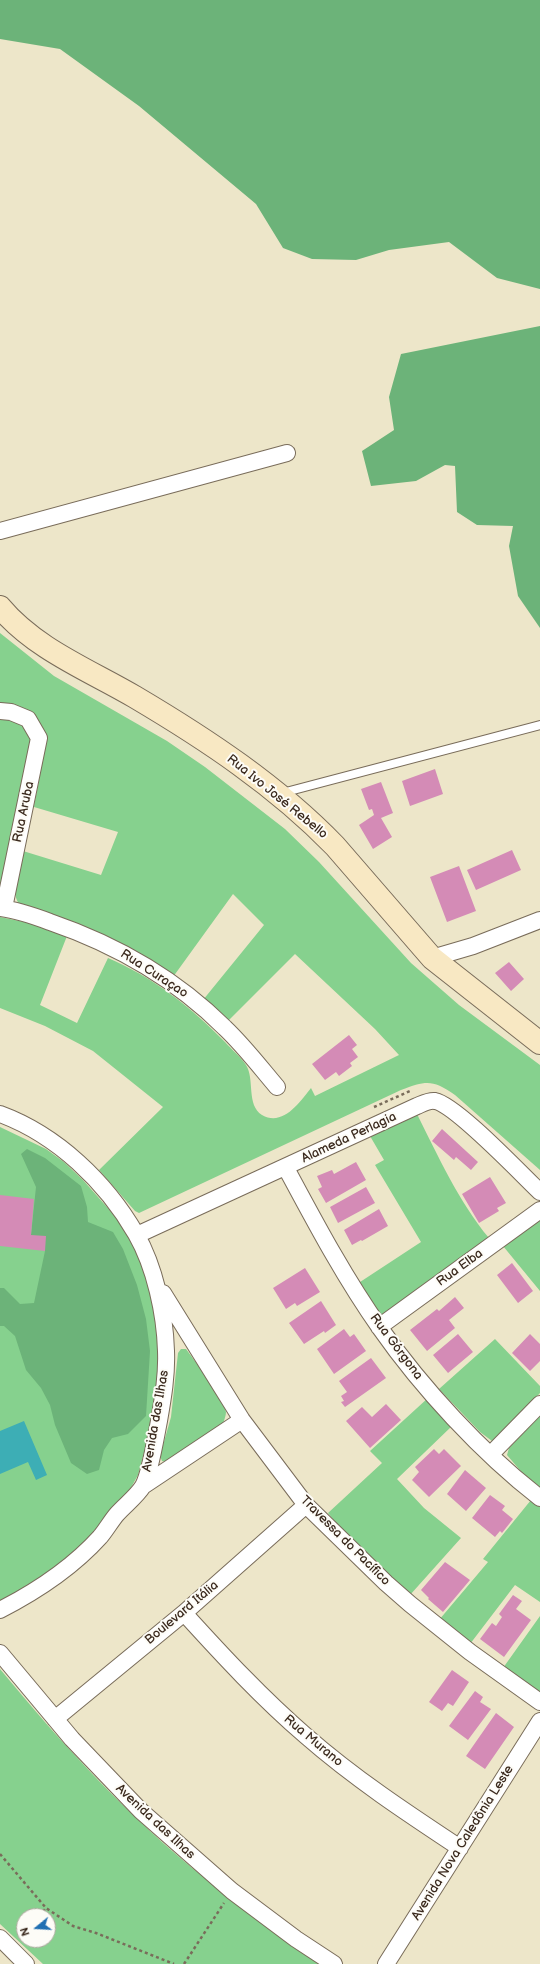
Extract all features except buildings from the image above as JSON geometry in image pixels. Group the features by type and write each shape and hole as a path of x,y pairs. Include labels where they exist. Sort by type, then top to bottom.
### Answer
{"street":[{"path":"0,532 287,453"},
{"name":"Rua Ivo José Rebello","path":"0,607 36,640 59,656 134,696 202,738 277,794 316,827 335,846 432,958 540,1043"},
{"name":"Rua Aruba","path":"0,711 11,712 28,719 39,738 2,908"},
{"name":"Rua Curaçao","path":"2,908 67,928 105,944 138,961 196,1002 224,1027 278,1087"},
{"path":"432,958 473,946 540,920"},
{"name":"Alameda Perlagia","path":"137,1235 286,1168 417,1106 433,1101 446,1105 465,1121 540,1192"},
{"name":"Avenida das Ilhas","path":"0,1114 16,1120 68,1153 97,1182 137,1235 155,1280 164,1326 166,1373 155,1438 144,1486 118,1513 100,1537 74,1562 34,1593 0,1610"},
{"name":"Rua Górgona","path":"286,1168 334,1256 380,1327 427,1388 491,1454 540,1498"},
{"name":"Rua Elba","path":"380,1327 540,1210"},
{"name":"Travessa do Pacífico","path":"155,1280 242,1420 306,1505 386,1583 421,1614 470,1652 540,1702"},
{"path":"491,1454 540,1404"},
{"path":"144,1486 242,1420"},
{"name":"Boulevard Itália","path":"55,1719 184,1613 306,1505"},
{"name":"Rua Murano","path":"184,1613 250,1684 309,1739 378,1794 460,1848"},
{"name":"Avenida das Ilhas","path":"0,1653 72,1739 141,1811 232,1891 296,1939 334,1964"},
{"name":"Avenida Nova Caledônia Leste","path":"386,1964 540,1721"},
{"path":"0,1938 26,1964"}],"lane":[{"path":"277,794 540,725"}],"path":[{"path":"367,1110 415,1089"},
{"path":"0,1854 46,1908"},
{"path":"184,1964 232,1891"},
{"path":"56,1915 73,1926 96,1933 174,1964"}],"green space":[{"path":"0,0 540,0 540,289 497,278 449,242 389,250 356,260 312,259 283,248 256,204 139,106 60,49 0,39"},
{"path":"540,326 540,628 518,596 509,546 513,526 477,525 457,512 455,466 445,465 416,481 371,486 362,451 394,430 389,397 401,354"},
{"path":"0,633 54,676 167,741 205,767 285,829 319,862 411,963 459,1005 540,1065 540,1170 455,1095 440,1086 423,1083 401,1090 139,1213 135,1211 99,1170 163,1107 93,1051 45,1026 0,1008 0,917 29,923 67,936 40,1005 77,1023 108,958 125,966 141,974 185,1005 239,1056 249,1071 252,1098 257,1111 270,1118 277,1118 290,1111 302,1100 311,1088 315,1096 399,1055 375,1029 295,954 227,1022 203,1000 264,925 233,894 173,977 21,906 15,895 15,888 23,851 101,875 118,832 34,807 43,754 41,728 36,718 27,711 0,703"},
{"path":"0,719 20,724 27,731 31,741 0,894"},
{"path":"417,1114 459,1194 478,1224 489,1238 384,1314 378,1315 357,1284 421,1242 375,1165 384,1160 370,1136"},
{"path":"0,1127 46,1149 64,1162 83,1180 114,1215 128,1235 148,1280 158,1329 159,1379 151,1428 138,1475 128,1493 75,1554 14,1595 0,1601"},
{"path":"27,1149 45,1158 81,1186 87,1207 88,1222 113,1232 123,1249 137,1285 146,1319 150,1351 146,1416 128,1434 112,1438 104,1450 99,1470 87,1474 71,1463 55,1425 50,1405 41,1388 26,1370 15,1336 4,1326 0,1326 0,1288 4,1288 20,1304 34,1303 45,1251 31,1235 36,1187 21,1154"},
{"path":"540,1219 540,1291 503,1246"},
{"path":"495,1339 540,1386 540,1393 497,1440 492,1441 480,1432 439,1389"},
{"path":"181,1349 186,1349 209,1380 224,1405 226,1414 223,1424 166,1462 162,1461 160,1456 171,1417 178,1353"},
{"path":"428,1398 452,1426 397,1479 424,1508 461,1538 410,1595 349,1539 328,1513 382,1463 370,1451"},
{"path":"540,1415 540,1488 524,1475 507,1455 509,1448"},
{"path":"531,1500 540,1507 540,1602 515,1585 470,1644 439,1620 488,1562 483,1559"},
{"path":"540,1616 540,1692 503,1668"},
{"path":"0,1669 97,1779 150,1831 206,1879 321,1964 43,1964 26,1948 56,1948 56,1908 16,1908 16,1939 0,1924"}],"water":[{"path":"24,1421 47,1475 36,1480 28,1462 0,1474 0,1431"}]}
